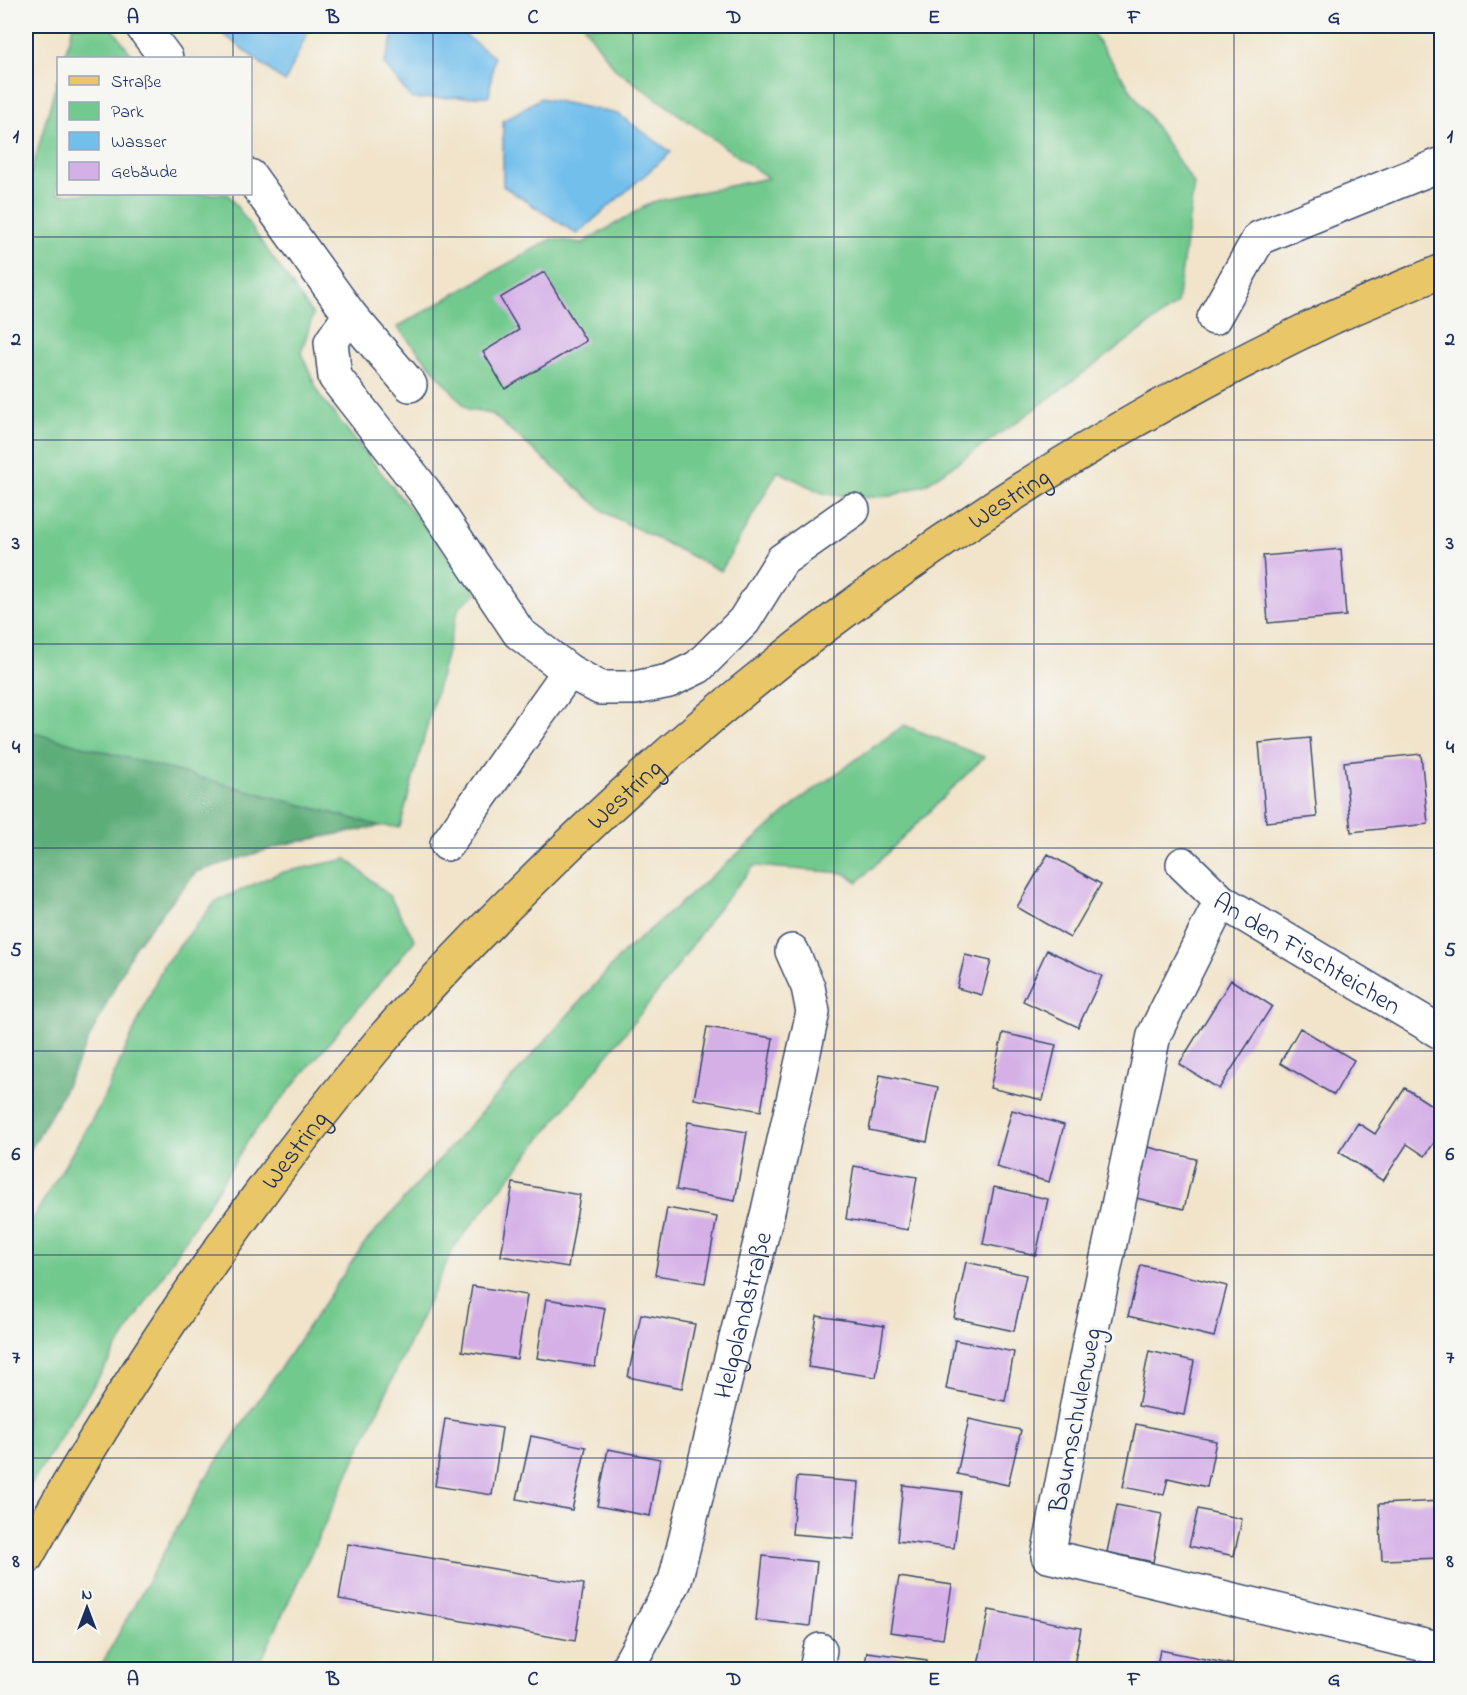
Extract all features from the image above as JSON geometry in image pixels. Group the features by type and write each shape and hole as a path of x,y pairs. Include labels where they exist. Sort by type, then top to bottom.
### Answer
{"main road":[{"name":"Westring","path":"26,1558 71,1478 157,1340 218,1250 274,1174 384,1037 482,932 593,820 699,726 805,641 937,545 1047,474 1170,401 1334,317 1442,271"}],"street":[{"path":"142,26 165,57"},
{"path":"1214,318 1259,238 1442,164"},
{"path":"252,179 350,315 410,385"},
{"path":"350,315 332,342 335,377 425,492 519,633 569,671 600,688 634,688 669,681 698,667 744,621 782,560 853,510"},
{"path":"447,844 569,671"},
{"name":"An den Fischteichen","path":"1183,864 1221,901 1442,1033"},
{"name":"Baumschulenweg","path":"1221,901 1154,1035 1089,1343 1048,1556 1442,1649"},
{"name":"Helgolandstraße","path":"626,1670 675,1581 768,1211 813,1012 808,987 792,951"}],"green space":[{"path":"73,26 111,26 133,57 64,57"},
{"path":"584,26 1088,26 1194,184 1177,304 1014,424 926,484 891,496 856,498 822,493 778,471 721,571 606,513 492,414 468,410 397,327 551,239 583,243 652,202 768,178 615,69"},
{"path":"57,81 57,195 229,195 313,315 301,353 320,396 477,593 459,607 400,827 380,826 26,731 26,191"},
{"path":"904,725 984,757 858,882 844,873 754,866 718,908 672,974 454,1247 257,1669 99,1669 203,1482 364,1244 624,952 801,799"},
{"path":"26,731 380,826 286,844 196,872 135,946 56,1106 26,1157"},
{"path":"347,859 390,897 415,940 251,1136 26,1492 26,1230 100,1106 163,966 216,901 279,873"}],"water":[{"path":"213,26 309,26 310,27 285,82"},
{"path":"453,26 494,57 489,96 412,99 384,64 396,27"},
{"path":"541,98 618,114 671,152 577,234 503,186 503,121"}],"building":[{"path":"544,272 586,341 505,389 483,352 519,330 500,298"},
{"path":"1341,549 1346,616 1268,623 1263,556"},
{"path":"1310,738 1317,817 1266,822 1259,743"},
{"path":"1421,754 1428,824 1351,832 1344,762"},
{"path":"1048,854 1101,884 1070,938 1017,907"},
{"path":"1047,950 1102,976 1078,1027 1023,1001"},
{"path":"965,955 991,961 982,995 957,988"},
{"path":"1231,980 1272,1006 1219,1089 1179,1064"},
{"path":"707,1027 773,1038 761,1111 694,1099"},
{"path":"1300,1028 1354,1060 1334,1095 1280,1063"},
{"path":"1003,1033 1056,1045 1043,1100 990,1088"},
{"path":"880,1075 938,1087 927,1142 869,1130"},
{"path":"1405,1088 1442,1112 1442,1131 1425,1156 1407,1144 1383,1181 1339,1152 1358,1123 1375,1134"},
{"path":"1012,1110 1064,1125 1049,1182 996,1167"},
{"path":"688,1122 747,1132 735,1201 676,1190"},
{"path":"1148,1147 1196,1159 1184,1209 1136,1198"},
{"path":"854,1166 917,1177 908,1230 846,1219"},
{"path":"513,1183 580,1195 568,1267 501,1256"},
{"path":"994,1187 1048,1199 1036,1255 983,1244"},
{"path":"667,1208 717,1217 705,1283 655,1275"},
{"path":"966,1262 1026,1275 1014,1331 954,1318"},
{"path":"1141,1265 1227,1286 1214,1337 1128,1316"},
{"path":"472,1286 527,1295 517,1359 462,1351"},
{"path":"546,1299 605,1308 595,1367 537,1358"},
{"path":"641,1314 695,1324 682,1388 628,1377"},
{"path":"817,1316 884,1326 876,1377 808,1367"},
{"path":"955,1340 1014,1352 1005,1401 946,1389"},
{"path":"1149,1351 1194,1361 1184,1415 1138,1406"},
{"path":"445,1419 502,1428 492,1495 435,1486"},
{"path":"969,1419 1021,1430 1008,1485 957,1474"},
{"path":"1136,1424 1216,1441 1207,1487 1168,1478 1164,1495 1123,1487"},
{"path":"531,1436 586,1447 572,1510 517,1499"},
{"path":"608,1449 660,1459 650,1516 597,1506"},
{"path":"797,1477 859,1482 854,1539 792,1534"},
{"path":"903,1485 961,1492 954,1548 897,1541"},
{"path":"1442,1501 1442,1558 1382,1560 1379,1504"},
{"path":"1117,1505 1162,1514 1153,1562 1107,1552"},
{"path":"1198,1509 1242,1519 1234,1556 1189,1546"},
{"path":"348,1544 584,1584 575,1641 339,1599"},
{"path":"763,1556 817,1562 810,1626 756,1620"},
{"path":"899,1577 952,1585 943,1639 890,1632"},
{"path":"989,1610 1081,1628 1073,1670 977,1670"},
{"path":"1160,1650 1240,1666 1239,1670 1156,1670"},
{"path":"867,1652 927,1660 926,1670 864,1670"}]}
